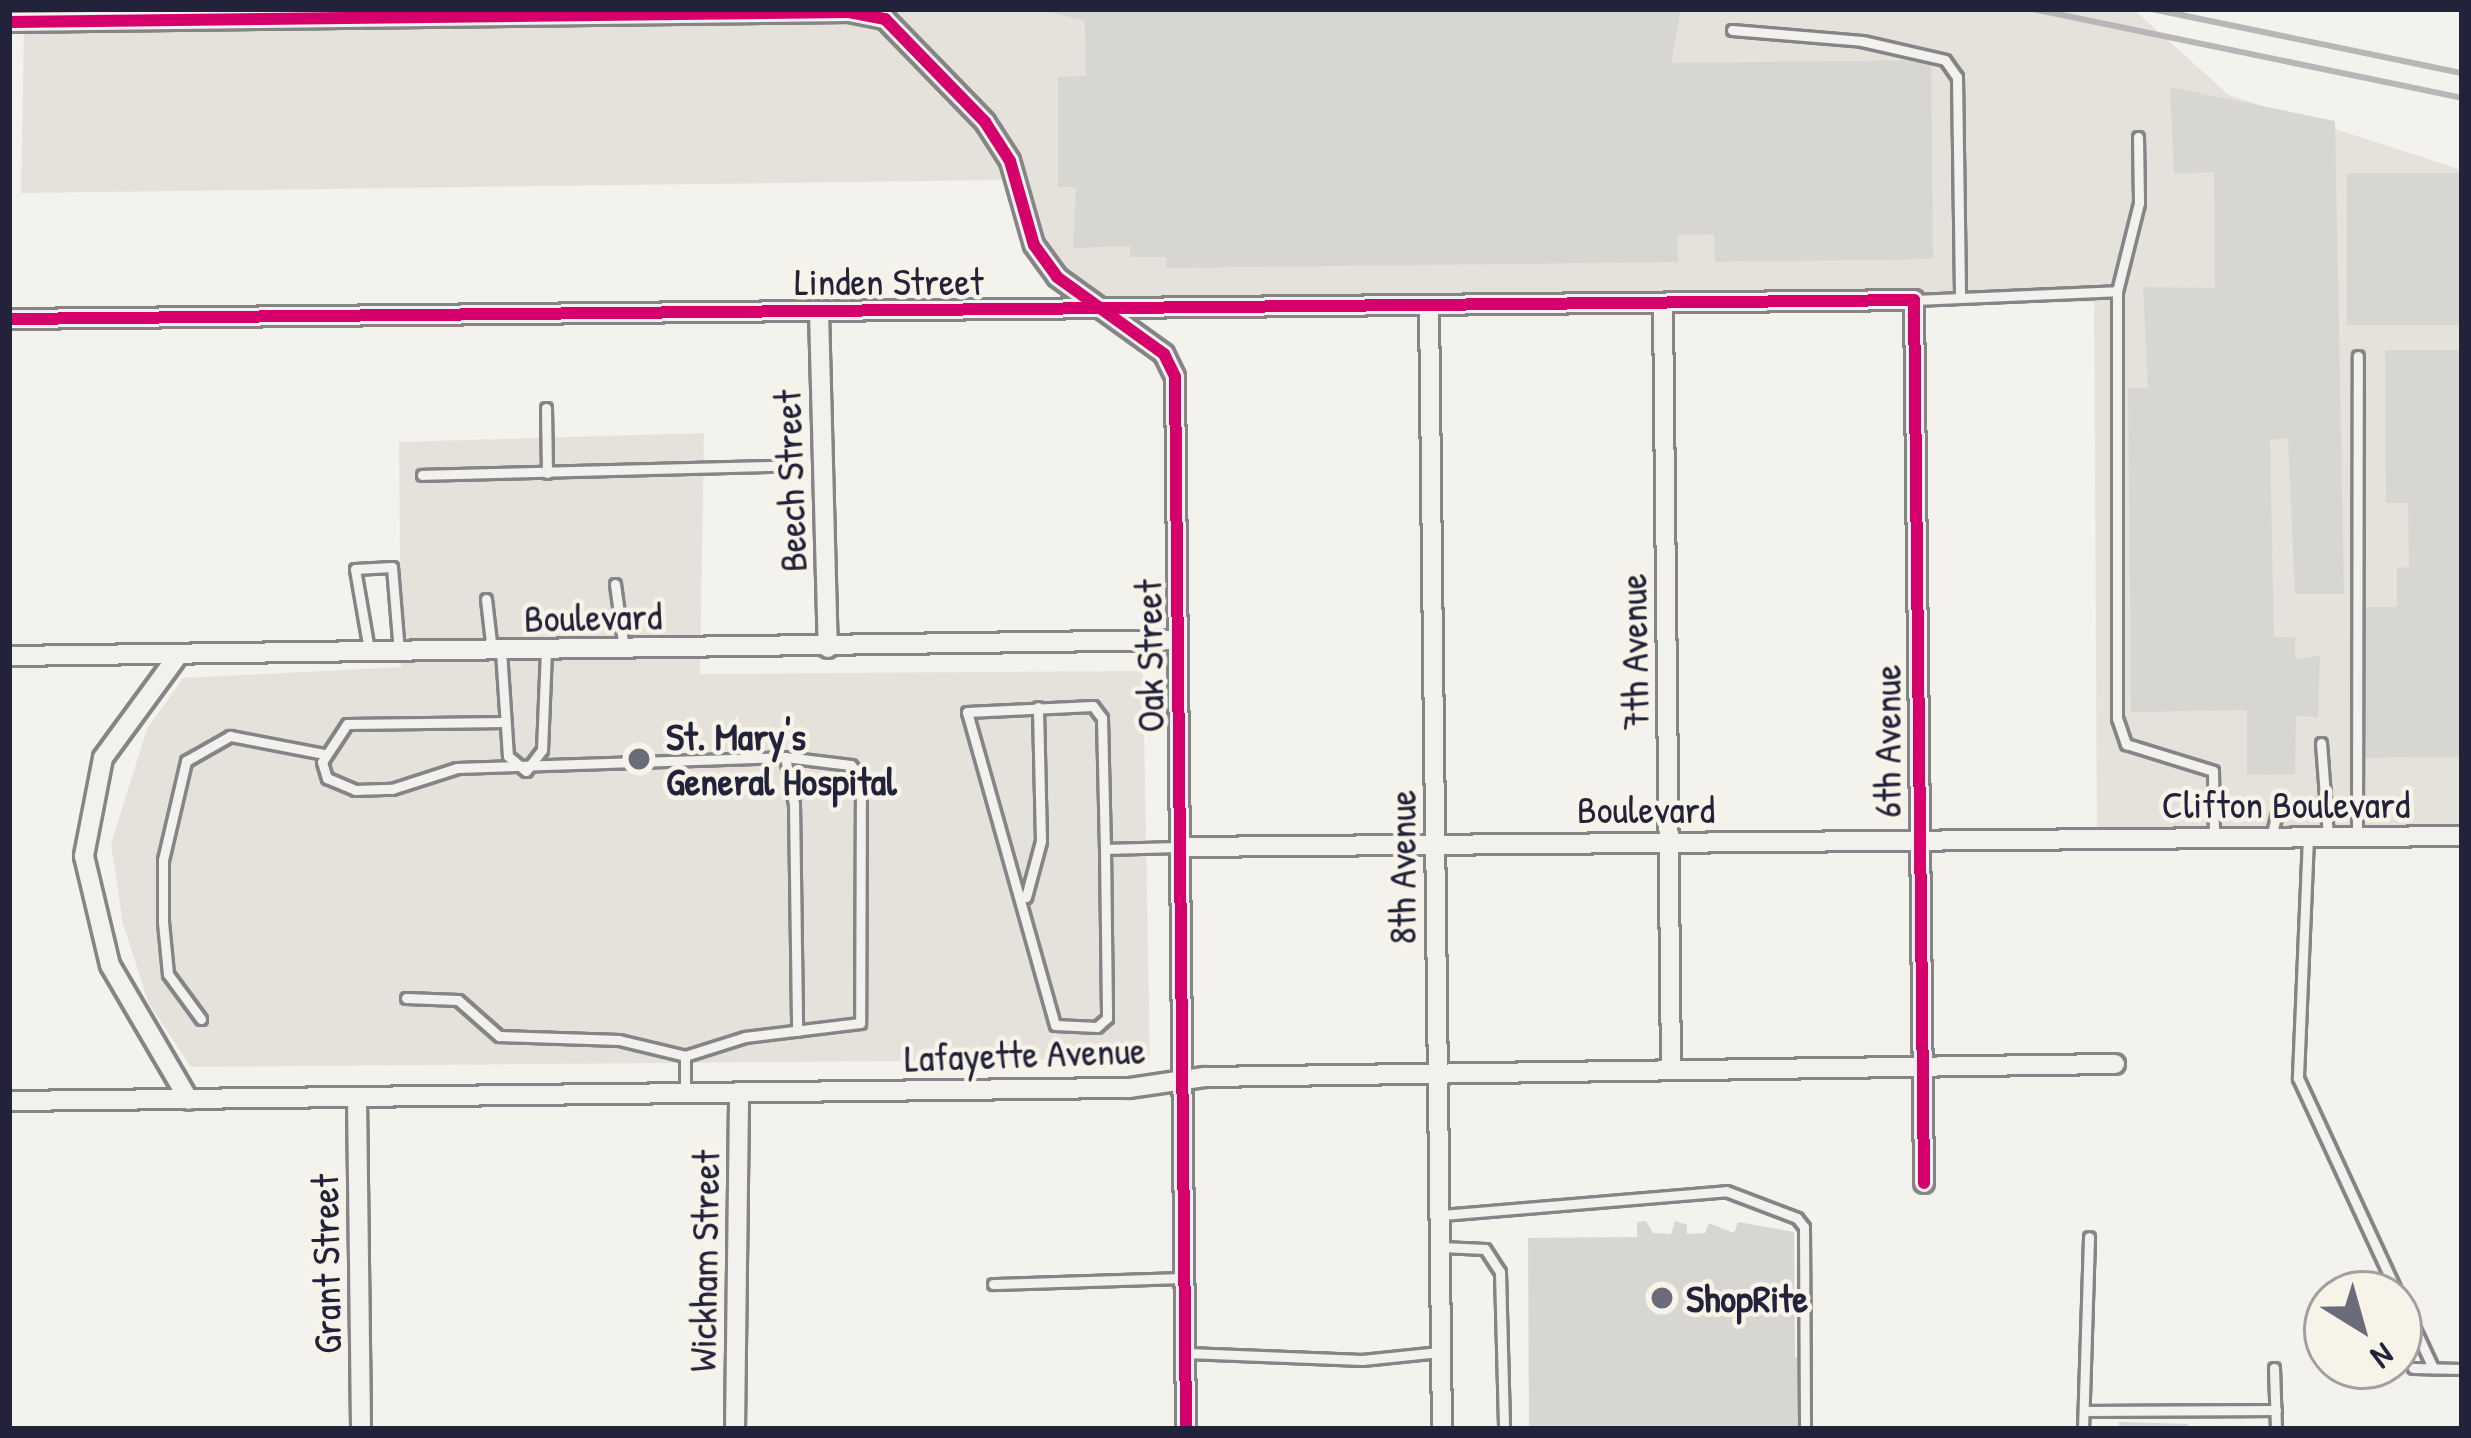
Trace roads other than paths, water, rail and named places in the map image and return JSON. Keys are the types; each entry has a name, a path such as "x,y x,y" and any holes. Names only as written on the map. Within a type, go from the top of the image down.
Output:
{"street":[{"path":"9,22 122,15 866,12"},
{"name":"Oak Street","path":"866,12 905,37 985,122 1010,160 1034,245 1057,277 1164,354 1174,377 1186,1429"},
{"name":"Linden Street","path":"9,320 1914,300"},
{"name":"6th Avenue","path":"1914,300 1924,1183"},
{"name":"8th Avenue","path":"1429,305 1442,1429"},
{"name":"7th Avenue","path":"1663,305 1671,1070"},
{"name":"Beech Street","path":"819,312 828,648"},
{"name":"Boulevard","path":"9,656 1178,640"},
{"path":"179,654 103,758 84,856 110,965 189,1100"},
{"name":"Clifton Boulevard","path":"2110,837 2462,836"},
{"name":"Boulevard","path":"1182,848 2110,837"},
{"name":"Lafayette Avenue","path":"9,1101 685,1095 1436,1072 2115,1064"},
{"name":"Wickham Street","path":"736,1429 739,1094"},
{"name":"Grant Street","path":"357,1098 361,1429"}],"lane":[{"path":"1732,30 1862,41 1945,60 1957,77 1960,296"},
{"path":"2138,137 2139,202 2116,291 2116,718 2126,744 2213,771 2214,837"},
{"path":"1914,300 2116,291"},
{"path":"2357,836 2358,356"},
{"path":"546,408 547,473"},
{"path":"422,475 793,465"},
{"path":"369,652 355,569 392,567 398,652"},
{"path":"616,584 624,650"},
{"path":"486,598 508,756 526,771"},
{"path":"526,771 542,750 546,650"},
{"path":"1025,898 1041,841 1038,706"},
{"path":"1038,706 1093,706 1102,718 1102,1025 1070,1028 1051,1021 1051,991 1025,898 964,723 977,708 1038,706"},
{"path":"406,998 458,1000 500,1036 619,1040 685,1056 797,1030 860,1023 864,798 851,765 785,757 526,771 457,768 392,789 355,790 327,778 324,754 347,724 505,722"},
{"path":"201,1018 168,974 164,939 163,860 186,761 230,736 324,754"},
{"path":"2321,743 2325,803 2318,837 2298,1078 2387,1270"},
{"path":"785,757 794,804 797,1030"},
{"path":"2271,836 2278,809 2325,803"},
{"path":"1105,849 1182,848"},
{"path":"685,1056 685,1095"},
{"path":"1440,1215 1726,1191 1797,1218 1804,1227 1805,1429"},
{"path":"2084,1429 2089,1237"},
{"path":"1440,1246 1484,1249 1500,1272 1504,1429"},
{"path":"993,1284 1185,1278"},
{"path":"2423,1347 2433,1368"},
{"path":"1185,1353 1362,1360 1439,1352"},
{"path":"2274,1368 2276,1429"},
{"path":"2423,1368 2462,1369"},
{"path":"2085,1411 2276,1410"}],"railway":[{"path":"2033,9 2462,98"},
{"path":"2152,9 2462,73"}],"place":[{"name":"St. Mary's General Hospital","path":"639,759"},
{"name":"ShopRite","path":"1662,1298"}]}
